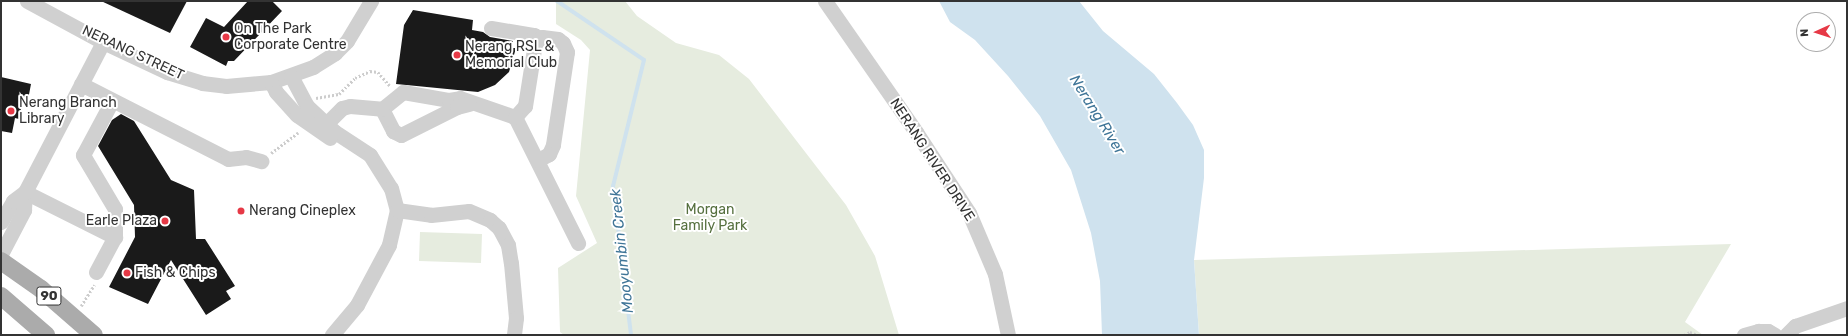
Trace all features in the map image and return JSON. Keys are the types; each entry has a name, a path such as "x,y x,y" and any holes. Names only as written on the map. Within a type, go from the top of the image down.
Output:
{"main road":[{"name":"90","path":"1,260 41,289 94,335"},
{"name":"90","path":"1,296 46,335"}],"street":[{"name":"NERANG STREET","path":"27,1 103,42 167,72 202,83 226,86 271,82 313,67 335,53 357,26 372,1"},
{"name":"NERANG RIVER DRIVE","path":"825,1 916,132 969,213 995,274 1008,335"},
{"path":"491,28 534,35 538,38 558,39 563,43 567,52 552,150 538,160"},
{"path":"515,117 525,106 534,48 538,38"},
{"path":"1,254 24,210 25,192 103,42"},
{"path":"291,76 307,106 322,127"},
{"path":"271,82 276,92 298,115 370,155 393,193 398,210 389,245 357,305 332,335"},
{"path":"81,84 228,159 246,157 261,162"},
{"path":"322,127 342,108 350,106 382,109 403,92 449,100 460,98 515,117 538,160 578,243"},
{"path":"434,97 438,117"},
{"path":"96,272 115,237 115,209 83,155 112,101"},
{"path":"382,109 397,136 457,107 474,103"},
{"path":"1,222 13,201 25,192"},
{"path":"25,192 115,237"},
{"path":"398,210 431,215 469,211 490,220 499,228 508,245 511,263 516,318 514,335"},
{"path":"1786,335 1795,326 1847,308"},
{"path":"1744,335 1758,331 1768,331 1775,335"}],"path":[{"path":"311,102 321,96 339,94 355,78 370,71 378,72 387,80 396,97"},
{"path":"261,162 277,147 293,138 302,128"},
{"path":"73,317 93,289 96,272"},
{"path":"1684,335 1690,332 1697,335"}],"green space":[{"name":"Morgan Family Park","path":"556,1 625,1 637,16 676,43 719,55 749,79 846,205 875,256 899,335 564,335 560,332 558,268 597,243 576,196 590,50 581,40 556,24"},
{"path":"420,232 482,234 481,263 419,261"},
{"path":"1731,244 1685,322 1703,335 1199,335 1194,260"}],"water":[{"name":"Nerang River","path":"939,1 1079,1 1103,31 1154,74 1177,103 1193,125 1204,150 1204,178 1194,260 1199,335 1102,335 1100,281 1091,233 1071,170 1040,116 1008,76 975,40 950,22"}],"building":[{"path":"101,1 187,1 170,33"},
{"name":"On The Park Corporate Centre","path":"248,1 272,1 282,11 234,61 228,61 226,66 190,47 206,18 224,27"},
{"name":"Nerang RSL & Memorial Club","path":"413,10 473,20 472,30 483,32 490,37 513,41 512,48 516,48 509,72 495,85 478,92 396,84 404,25"},
{"name":"Nerang Branch Library","path":"1,77 31,84 27,105 22,103 19,119 15,118 12,133 1,131"},
{"name":"Earle Plaza","path":"121,114 134,121 171,180 194,190 196,239 205,239 235,286 226,291 231,299 206,315 171,260 148,304 109,287 135,237 134,205 98,146 112,120"}],"waterway":[{"name":"Mooyumbin Creek","path":"557,1 644,60 613,186 631,335"}],"place":[{"name":"On The Park Corporate Centre","path":"226,37"},
{"name":"Nerang RSL & Memorial Club","path":"457,55"},
{"name":"Nerang Branch Library","path":"11,111"},
{"name":"Nerang Cineplex","path":"241,211"},
{"name":"Earle Plaza","path":"165,221"},
{"name":"Fish & Chips","path":"127,273"}]}
